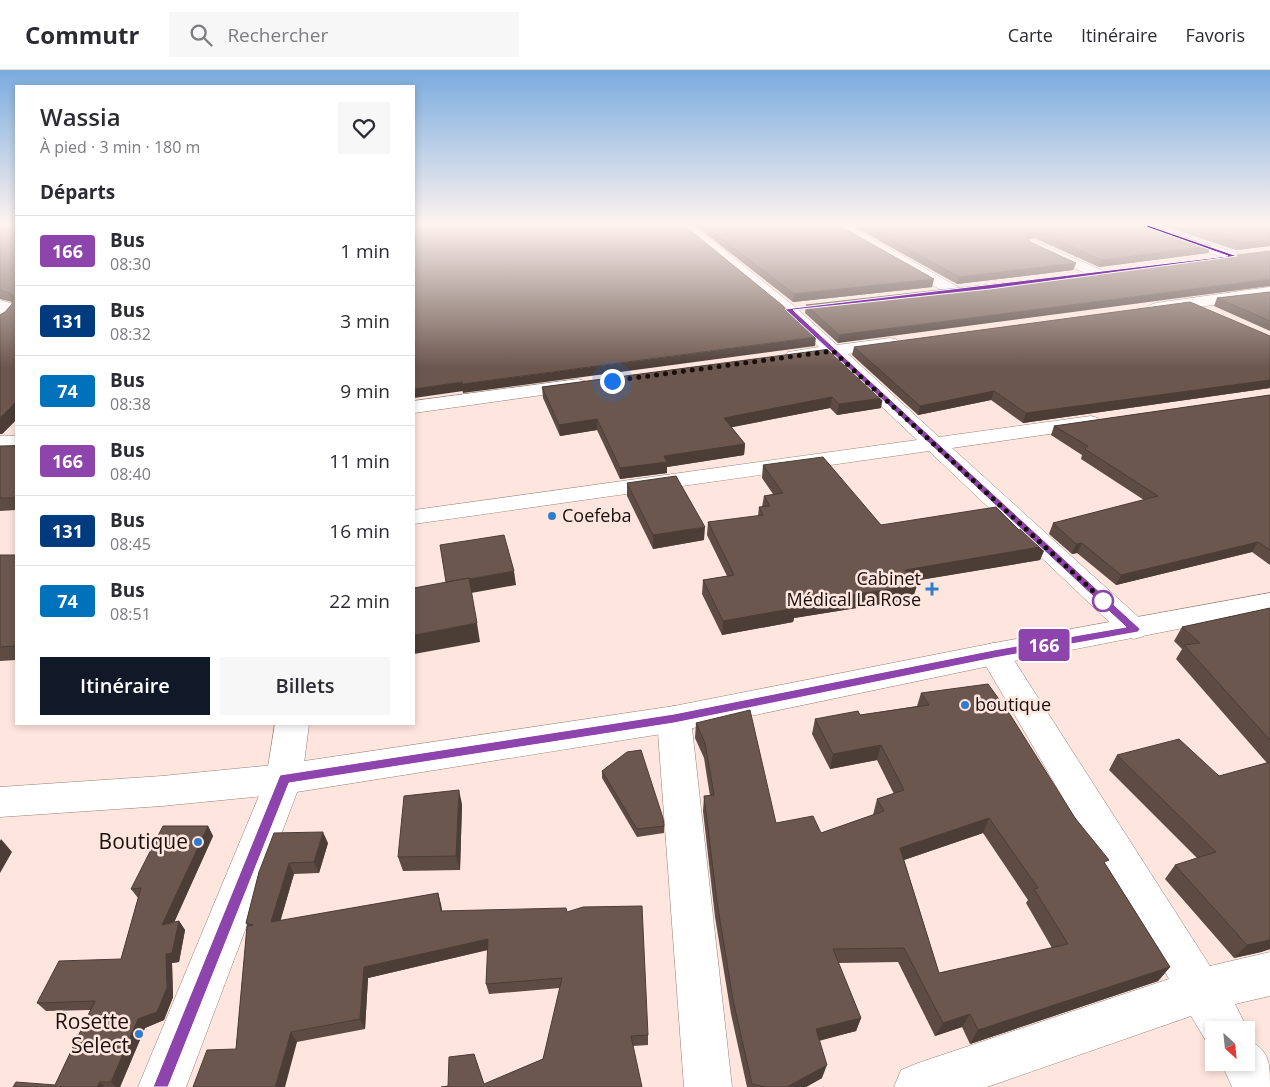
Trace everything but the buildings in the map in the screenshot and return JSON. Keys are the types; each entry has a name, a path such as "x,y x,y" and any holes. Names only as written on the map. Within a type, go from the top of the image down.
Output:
{"street":[{"path":"751,273 798,308 833,351 1134,629"},
{"path":"924,273 954,291"},
{"path":"1070,278 1104,273"},
{"path":"925,295 973,289"},
{"path":"1143,310 1270,292"},
{"path":"0,304 8,307 9,311 0,320"},
{"path":"1191,304 1218,315"},
{"path":"780,358 909,340"},
{"path":"415,407 592,384"},
{"path":"415,517 1110,419"},
{"path":"0,444 15,443"},
{"path":"0,802 162,791 284,779 674,719 994,654 1270,602"},
{"path":"994,654 1220,1021"},
{"path":"674,719 708,1087"},
{"path":"162,1087 284,779 292,725"},
{"path":"918,1087 1202,990 1270,974"},
{"path":"1249,1071 1258,1087"}],"bus line":[{"name":"166","path":"162,1087 284,779 674,719 994,654 1134,629 788,309 1103,273"}],"place":[{"name":"Coefeba","path":"552,516"},
{"name":"Cabinet Médical La Rose","path":"932,589"},
{"name":"boutique","path":"965,705"},
{"name":"Boutique","path":"198,842"},
{"name":"Rosette Select","path":"139,1034"}],"route":[{"path":"612,381 833,351 1106,603 1103,601"}]}
